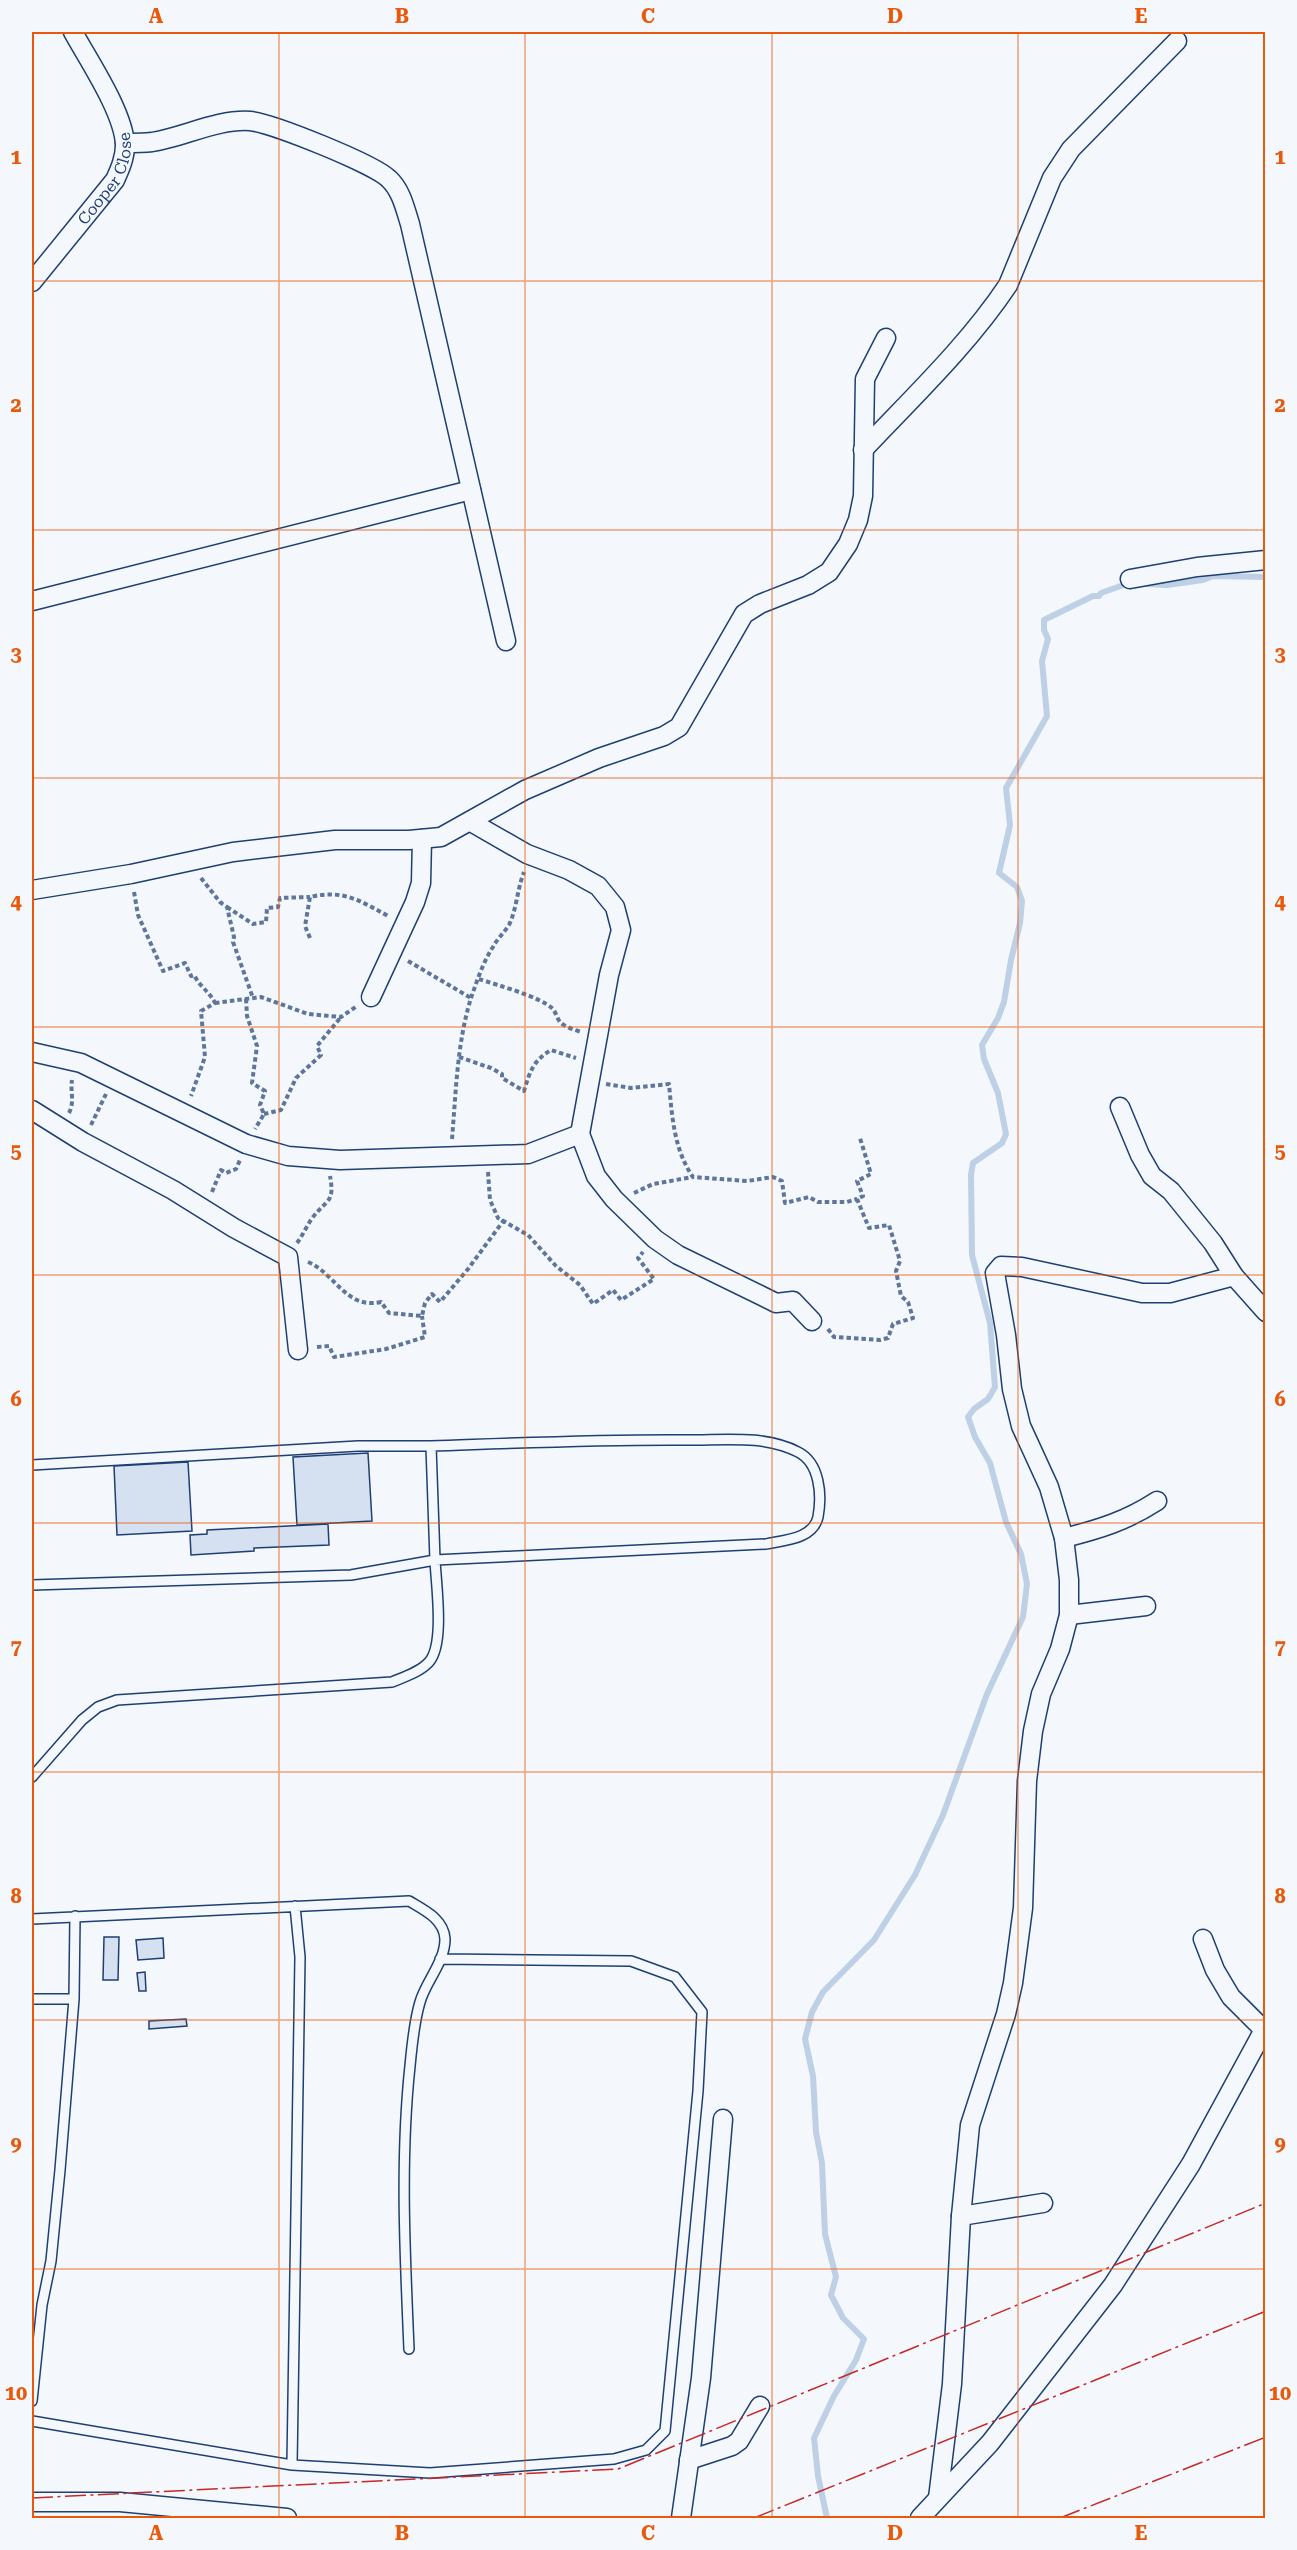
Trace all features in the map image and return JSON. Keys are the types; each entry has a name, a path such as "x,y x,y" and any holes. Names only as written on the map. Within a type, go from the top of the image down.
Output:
{"street":[{"name":"Cooper Close","path":"32,282 115,180 124,160 125,143 119,118 74,32"},
{"path":"863,450 959,347 998,300 1008,285 1052,178 1071,149 1178,42"},
{"path":"125,143 152,142 229,123 250,121 271,126 369,165 390,179 404,202 410,224 506,641"},
{"path":"32,890 233,852 335,840 441,837 525,790 599,758 664,736 679,727 744,614 785,593 808,585 829,572 848,543 858,520 862,495 865,379 885,338"},
{"path":"32,601 471,490"},
{"path":"1130,579 1197,567 1266,560"},
{"path":"471,822 527,854 569,870 598,886 615,908 621,930 609,975 600,1035 580,1134 596,1176 614,1198 655,1239 678,1255 776,1303 793,1301 812,1321"},
{"path":"371,997 416,902 421,883 422,839"},
{"path":"32,1052 81,1063 246,1144 288,1156 340,1160 528,1154 580,1134"},
{"path":"1120,1107 1140,1155 1152,1176 1170,1191 1213,1243 1234,1276 1266,1312"},
{"path":"32,1110 83,1142 173,1190 288,1257 298,1350"},
{"path":"938,2498 952,2384 961,2216 970,2125 1006,2013 1013,1983 1023,1908 1027,1781 1033,1731 1041,1694 1060,1649 1069,1615 1069,1580 1064,1538 1049,1487 1021,1426 1012,1389 1006,1335 995,1273 998,1268 1004,1266 1022,1267 1143,1293 1170,1293 1234,1276"},
{"path":"1064,1538 1110,1526 1131,1517 1157,1501"},
{"path":"1069,1615 1146,1606"},
{"path":"920,2518 990,2443 1113,2285 1191,2164 1264,2027 1231,1997 1215,1970 1203,1939"},
{"path":"681,2518 700,2378 723,2119"},
{"path":"961,2216 1043,2203"},
{"path":"689,2460 723,2450 739,2441 760,2406"},
{"path":"32,2502 120,2502 287,2518"}],"lane":[{"path":"32,1465 358,1446 649,1439 756,1440 799,1452 810,1461 818,1478 819,1507 816,1525 803,1536 766,1544 435,1560 351,1575 32,1585"},
{"path":"32,1777 82,1720 98,1707 117,1700 392,1682 418,1671 430,1661 438,1640 431,1446"},
{"path":"32,1919 409,1901 442,1926 445,1940 440,1959 420,2002 410,2066 403,2187 409,2349"},
{"path":"292,2465 300,1957 295,1906"},
{"path":"32,2401 42,2305 51,2261 74,1999 75,1916"},
{"path":"32,2421 292,2465 430,2473 614,2459 646,2450 665,2431 698,2091 702,2012 675,1977 632,1961 440,1959"},
{"path":"32,1999 74,1999"}],"path":[{"path":"450,1158 459,1057 471,998 492,948 508,926 518,901 519,885 526,867 527,854"},
{"path":"196,860 202,881 227,907 253,924 266,922 267,908 278,907 280,898 310,897 329,893 345,896 404,924"},
{"path":"131,873 138,915 163,971 185,963 199,986 209,991 215,1003"},
{"path":"310,897 305,926 310,938"},
{"path":"227,907 234,937 233,942 253,998"},
{"path":"392,952 471,998"},
{"path":"479,979 511,991 520,991 554,1010 559,1022 566,1026 580,1032 600,1035"},
{"path":"184,1113 205,1057 201,1011 215,1003 261,997 308,1014 341,1017"},
{"path":"204,1209 221,1170 226,1173 236,1169 246,1144 264,1114 281,1110 296,1078 321,1055 316,1046 341,1017 371,997"},
{"path":"246,999 247,1016 257,1046 252,1083 265,1091 260,1105 264,1114"},
{"path":"459,1057 502,1074 502,1078 525,1091 532,1064 551,1050 593,1071 613,1086 631,1088 669,1084 678,1146 683,1164 693,1177"},
{"path":"61,1127 73,1105 70,1091 72,1080 81,1063"},
{"path":"83,1142 114,1079"},
{"path":"614,1198 630,1195 653,1184 693,1177 747,1181 773,1177 782,1181 785,1203 809,1197 818,1202 847,1202 863,1196 856,1181 872,1174 860,1138"},
{"path":"489,1156 490,1200 498,1218 528,1234 556,1266 580,1285 593,1304 613,1290 621,1300 654,1279 639,1258 655,1239"},
{"path":"340,1160 330,1175 333,1194 327,1205 313,1216 288,1257 318,1268 344,1293 369,1305 381,1302 389,1313 422,1316"},
{"path":"812,1321 822,1322 834,1337 880,1340 888,1338 894,1324 913,1318 908,1302 901,1296 896,1271 900,1261 890,1225 869,1228 857,1199"},
{"path":"298,1350 329,1346 334,1357 386,1349 425,1337 422,1316 425,1303 432,1294 440,1302 504,1220"}],"building":[{"path":"368,1453 372,1521 297,1525 293,1457"},
{"path":"188,1462 192,1531 117,1535 114,1466"},
{"path":"328,1524 329,1545 254,1548 254,1551 191,1555 190,1535 207,1534 207,1530"},
{"path":"104,1937 119,1937 118,1980 103,1980"},
{"path":"163,1938 164,1958 138,1960 136,1940"},
{"path":"145,1972 146,1991 139,1991 137,1973"},
{"path":"186,2019 187,2026 149,2029 149,2021"}],"waterway":[{"path":"1145,584 1167,585 1203,580 1213,576 1266,577"},
{"path":"827,2518 818,2476 814,2438 834,2396 856,2360 864,2339 843,2318 831,2295 836,2277 825,2234 822,2163 816,2132 813,2076 805,2039 812,2012 823,1992 874,1940 915,1875 943,1815 987,1694 1023,1617 1027,1584 1021,1554 1006,1522 990,1463 975,1437 968,1417 974,1409 988,1399 995,1387 990,1323 972,1255 971,1175 973,1163 1002,1143 1006,1134 998,1093 984,1059 982,1045 998,1018 1004,1002 1020,923 1022,901 1017,887 999,873 1010,825 1006,788 1047,716 1042,661 1048,639 1044,630 1044,620 1093,596 1099,596 1101,593 1129,583"}],"power":[{"path":"32,2498 618,2469 1266,2203"},
{"path":"754,2518 1266,2311"},
{"path":"1060,2518 1266,2437"}]}
